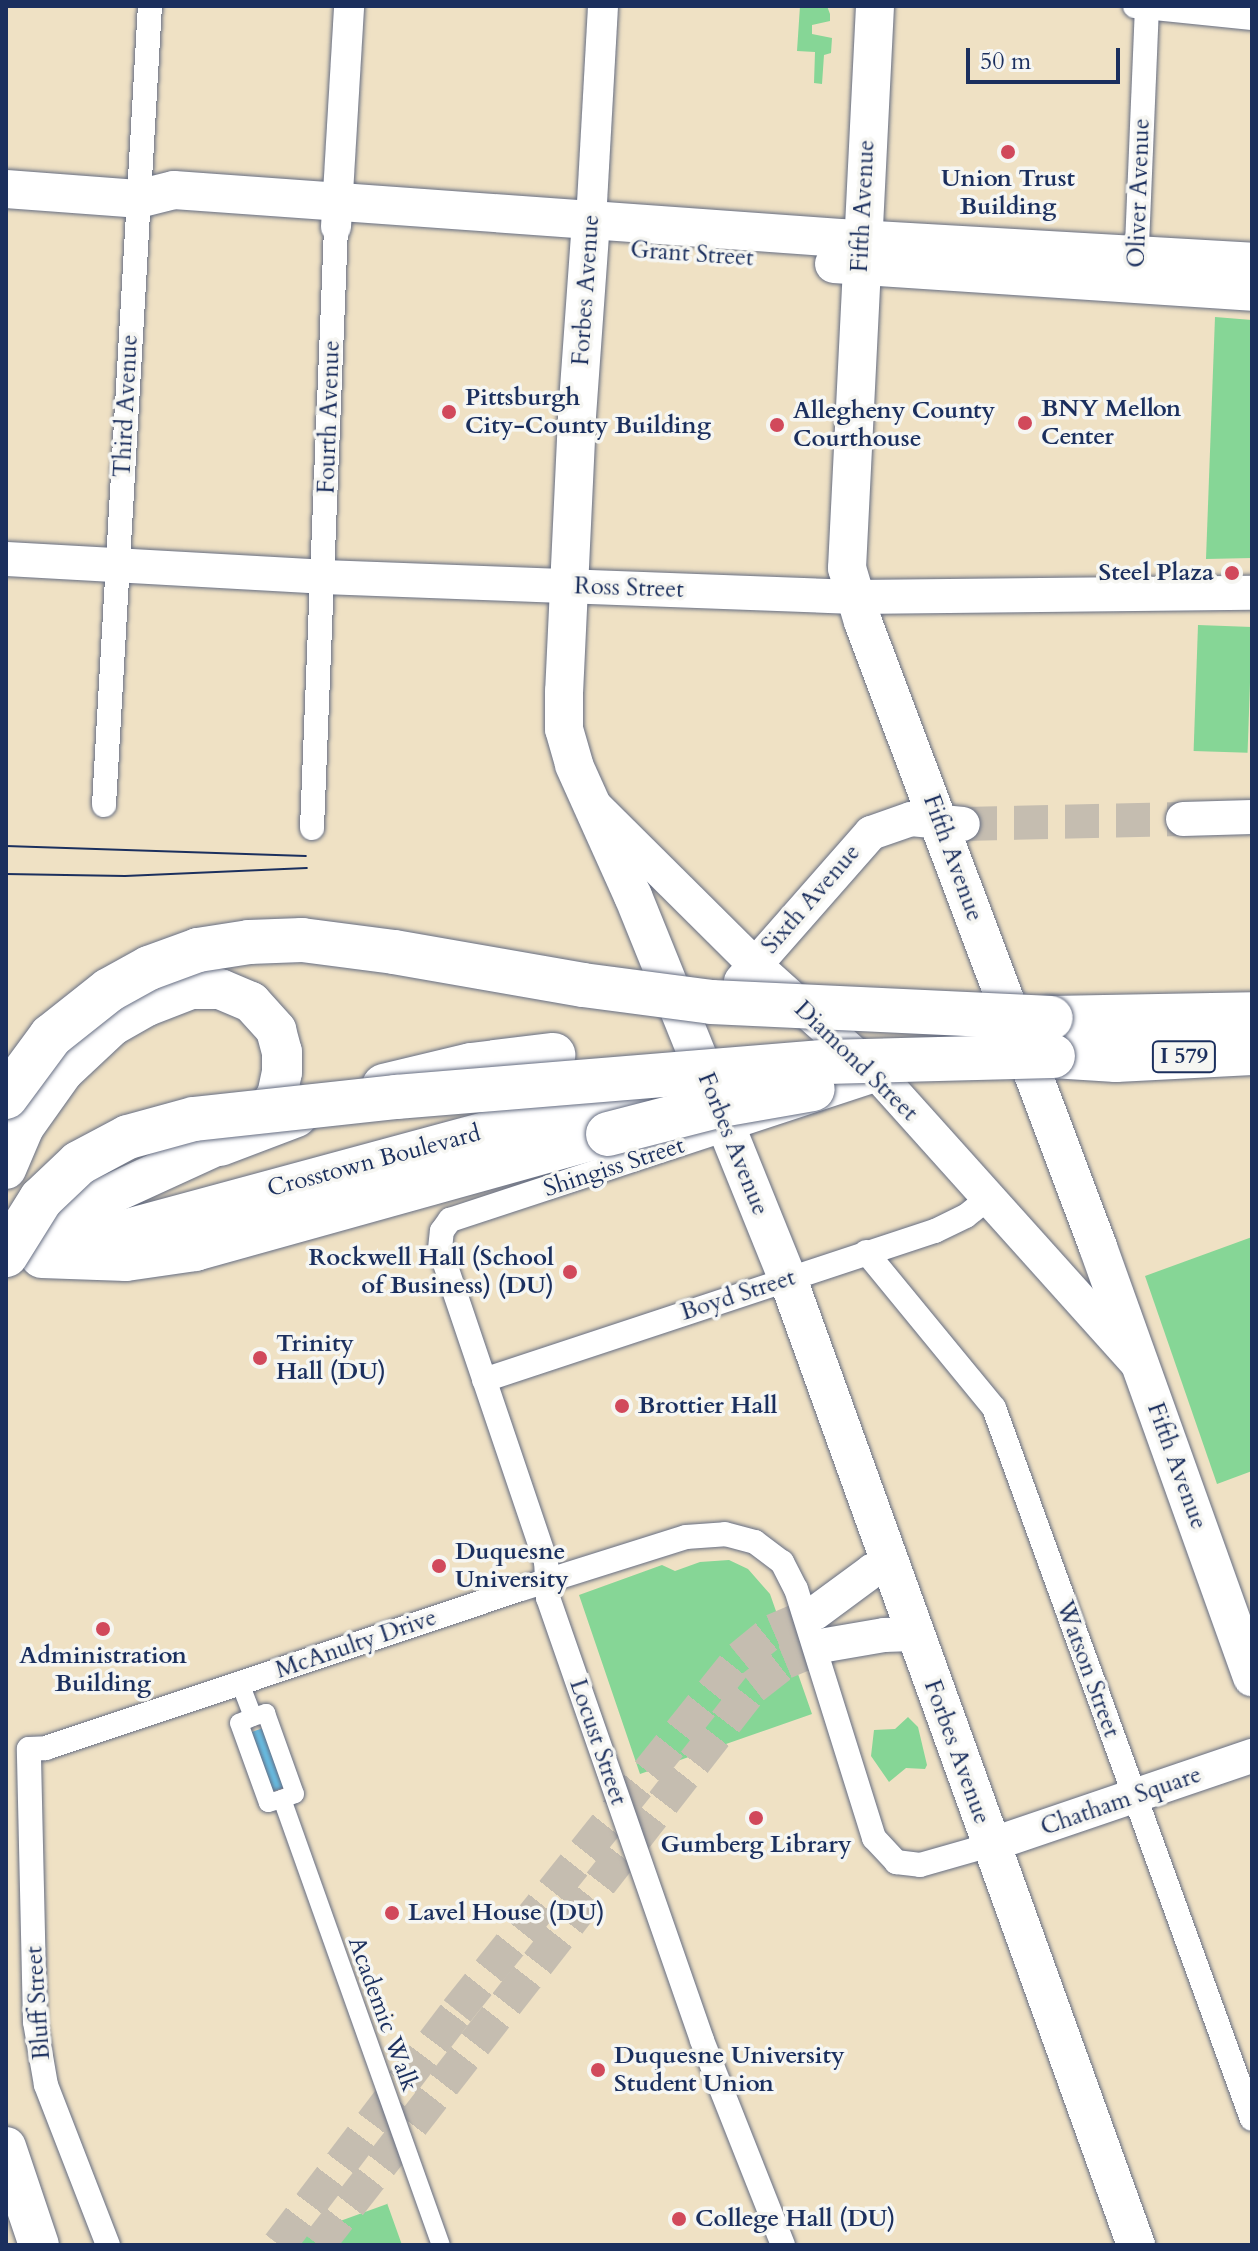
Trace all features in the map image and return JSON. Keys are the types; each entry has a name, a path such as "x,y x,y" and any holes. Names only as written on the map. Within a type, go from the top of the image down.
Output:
{"highway":[{"path":"6,1097 51,1036 109,990 149,968 198,950 249,942 302,940 394,952 583,985 712,1002 1060,1037"},
{"path":"6,1169 37,1106 87,1047 128,1016 167,996 191,989 212,987 235,993 260,1009 276,1030 282,1052 277,1116"},
{"name":"I 579","path":"1060,1037 1252,1011"},
{"name":"I 579","path":"1060,1037 1116,1060 1252,1053"},
{"path":"15,1253 87,1205 277,1116 411,1077 512,1060 827,1041 1060,1037"},
{"path":"15,1253 112,1260 195,1249 721,1105 1060,1037"},
{"path":"15,1253 35,1206 79,1163 128,1137 194,1119 366,1100 811,1063 1060,1037"},
{"path":"1116,1060 1252,1077"},
{"path":"6,2147 39,2245"},
{"path":"6,2226 13,2245"}],"main road":[{"name":"Fifth Avenue","path":"875,6 846,552 855,597 951,823 1252,1677"},
{"name":"Grant Street","path":"6,189 138,199 162,215 337,214 861,253 1136,268 1252,262"},
{"name":"Forbes Avenue","path":"590,233 569,586 564,729 574,765 691,1039 788,1279 1136,2245"},
{"name":"Grant Street","path":"1136,268 1252,292"},
{"name":"Ross Street","path":"6,559 323,577 855,597 1252,593"},
{"name":"Diamond Street","path":"590,801 754,964 881,1078 1142,1369"},
{"path":"1183,819 1252,817"},
{"name":"Sixth Avenue","path":"691,1039 871,833 898,821 951,823"},
{"name":"Crosstown Boulevard","path":"15,1253 79,1241 624,1093 654,1077 691,1039"},
{"path":"815,1613 872,1571 890,1565"},
{"path":"826,1645 884,1635 914,1634"},
{"name":"Chatham Square","path":"990,1845 1252,1756"}],"street":[{"name":"Third Avenue","path":"104,805 150,6"},
{"name":"Fourth Avenue","path":"312,828 337,214 349,6"},
{"name":"Forbes Avenue","path":"590,233 603,6"},
{"path":"1143,6 1252,18"},
{"name":"Oliver Avenue","path":"1136,268 1143,6"},
{"name":"Shingiss Street","path":"442,1231 450,1220 881,1078"},
{"name":"Boyd Street","path":"484,1380 935,1231 966,1216 987,1199"},
{"name":"Locust Street","path":"442,1231 440,1249 546,1562 548,1598 702,2040 783,2245"},
{"name":"Watson Street","path":"866,1252 994,1408 1252,2119"},
{"name":"McAnulty Drive","path":"29,1749 46,1748 686,1537 725,1534 755,1542 782,1562 796,1589 874,1838 896,1862 920,1865 990,1845"},
{"name":"Academic Walk","path":"240,1683 253,1717"},
{"name":"Academic Walk","path":"266,1713 295,1794 282,1799 268,1803 239,1723 266,1713"},
{"name":"Bluff Street","path":"29,1749 35,2022 46,2085 108,2245"},
{"name":"Academic Walk","path":"282,1799 441,2245"}],"green space":[{"path":"800,6 827,6 830,14 830,21 812,25 812,34 832,38 831,53 824,55 822,84 814,83 815,52 797,51"},
{"path":"1215,317 1252,320 1252,558 1206,559"},
{"path":"1198,625 1252,627 1248,753 1194,751"},
{"path":"1252,1237 1252,1471 1217,1484 1145,1276"},
{"path":"729,1560 748,1569 770,1594 812,1714 640,1774 579,1595 662,1565 675,1571 700,1562"},
{"path":"908,1717 918,1727 927,1765 925,1769 906,1768 889,1782 871,1756 874,1730 895,1729"},
{"path":"387,2204 402,2245 274,2245"}],"water":[{"path":"263,1728 285,1787 271,1792 250,1733"}],"tunnel":[{"path":"963,824 1183,819"},
{"path":"279,2245 457,2011 740,1658 773,1631 815,1613"},
{"path":"318,2245 753,1687 785,1662 826,1645"}],"tram line":[{"path":"6,846 306,856"},
{"path":"6,874 125,876 307,868"}],"place":[{"name":"Union Trust Building","path":"1008,152"},
{"name":"Pittsburgh City-County Building","path":"449,412"},
{"name":"BNY Mellon Center","path":"1025,423"},
{"name":"Allegheny County Courthouse","path":"777,425"},
{"name":"Steel Plaza","path":"1232,573"},
{"name":"Rockwell Hall (School of Business) (DU)","path":"570,1272"},
{"name":"Trinity Hall (DU)","path":"260,1358"},
{"name":"Brottier Hall","path":"622,1406"},
{"name":"Duquesne University","path":"439,1566"},
{"name":"Administration Building","path":"103,1629"},
{"name":"Gumberg Library","path":"756,1818"},
{"name":"Lavel House (DU)","path":"392,1913"},
{"name":"Duquesne University Student Union","path":"598,2070"},
{"name":"College Hall (DU)","path":"679,2219"}]}
